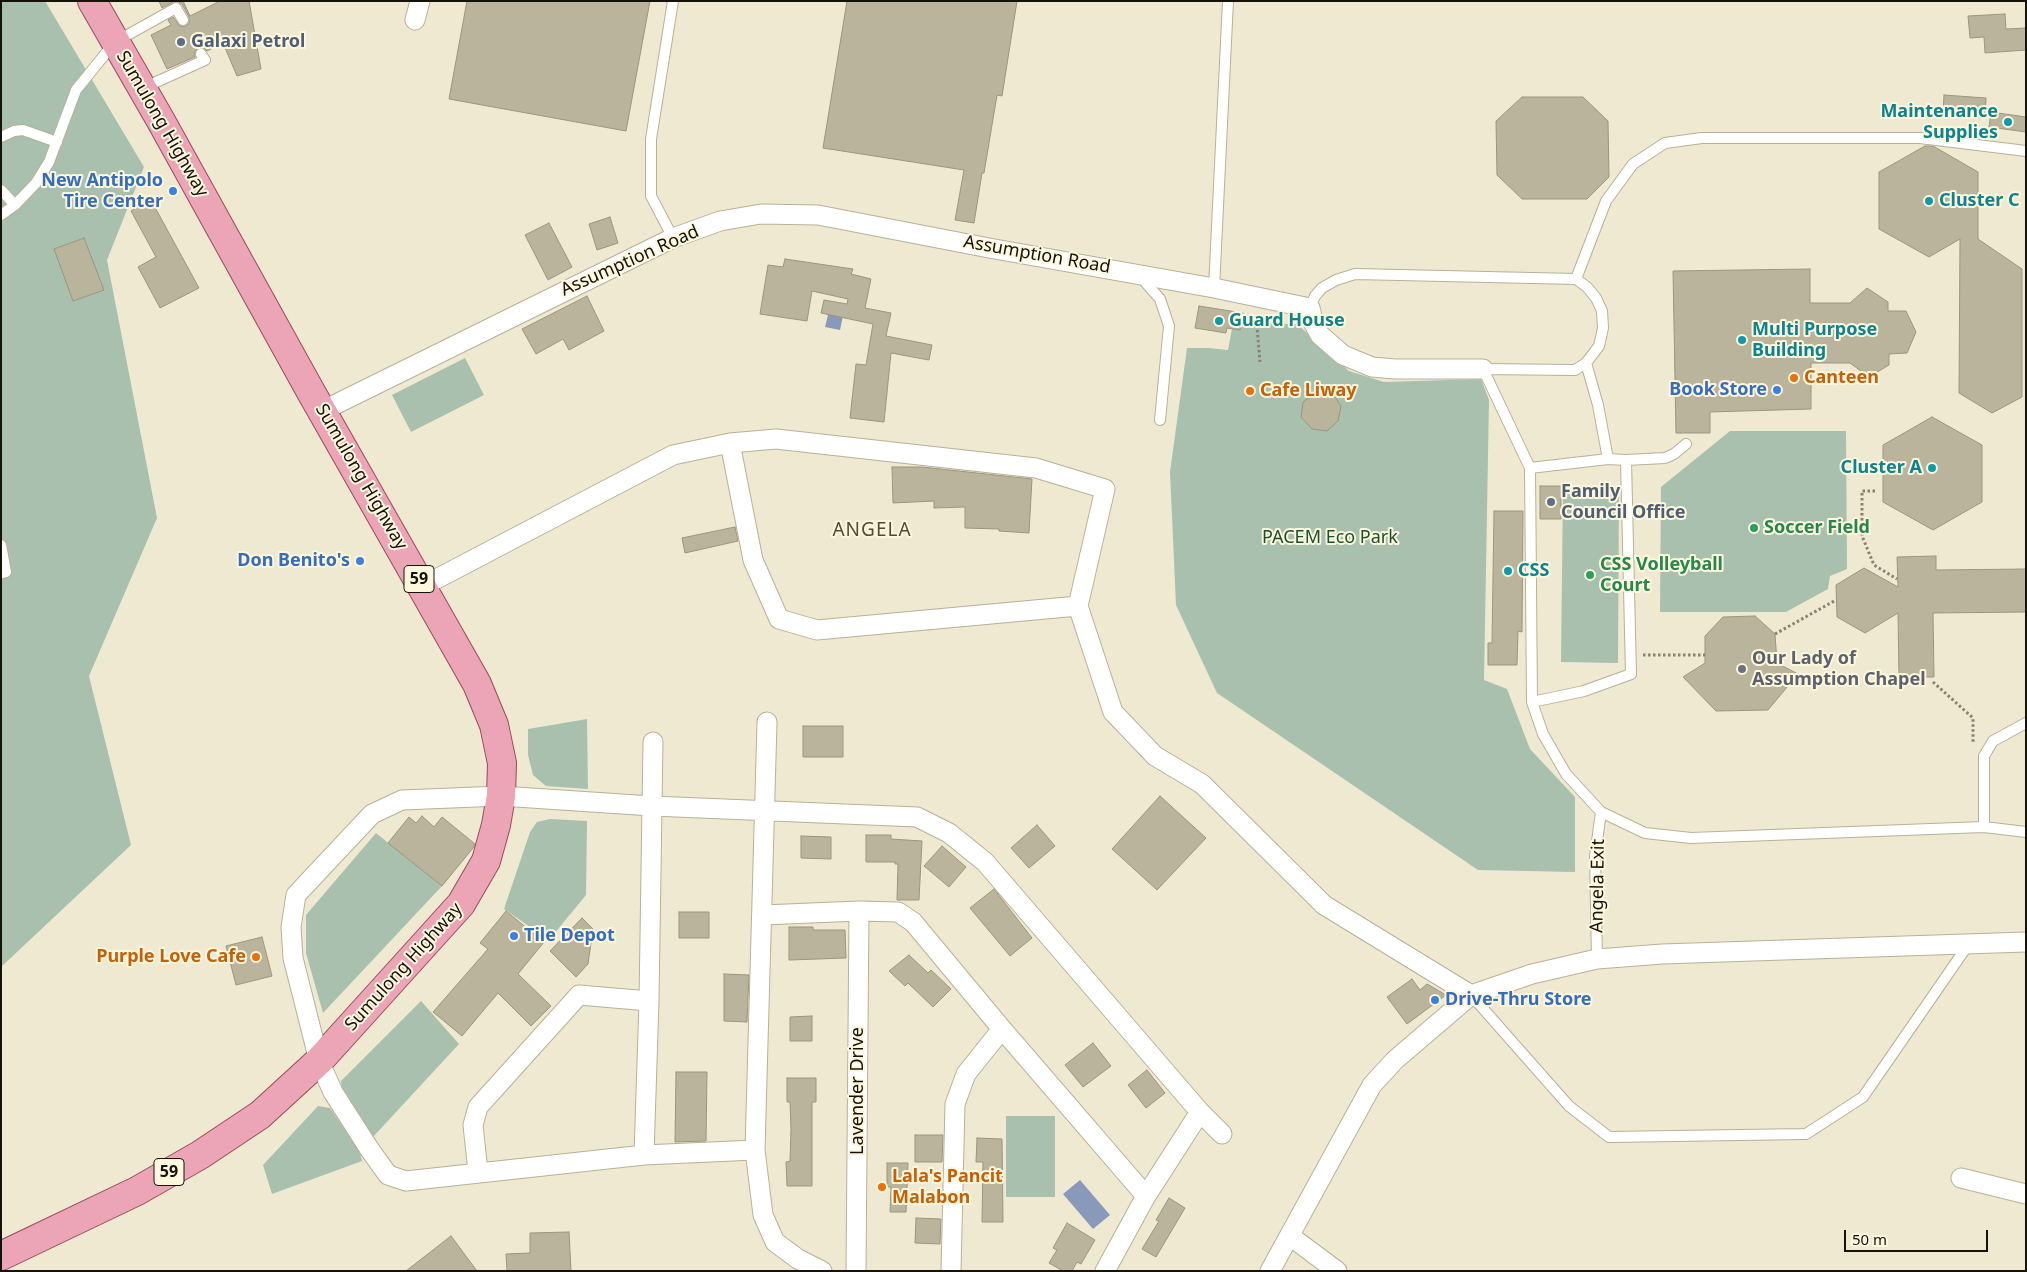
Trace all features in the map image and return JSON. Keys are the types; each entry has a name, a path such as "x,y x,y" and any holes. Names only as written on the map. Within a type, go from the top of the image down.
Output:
{"main road":[{"name":"Sumulong Highway","path":"1,1256 137,1191 200,1155 260,1115 319,1061 461,904 486,861 496,825 501,796 502,763 494,725 477,684 92,1"}],"street":[{"path":"415,20 420,1"},
{"name":"Assumption Road","path":"322,411 673,238 720,221 761,214 818,215 989,248 1138,273 1310,308"},
{"path":"1310,308 1314,324 1320,335 1343,355 1372,367 1395,369 1483,369"},
{"path":"423,586 673,455 730,443 776,439 1036,468 1104,489 1078,606 1113,712 1155,756 1202,784 1324,905 1471,995"},
{"path":"730,443 753,560 779,619 817,630 1078,606"},
{"path":"767,722 755,1150 763,1215 775,1242 798,1259 822,1271"},
{"path":"644,1155 649,1001 652,742"},
{"path":"755,1150 644,1155 406,1180 388,1174 370,1150 333,1092 319,1061 293,958 291,927 296,895 372,814 402,800 501,796 652,806 917,817 949,833 985,862 1200,1112 1222,1134"},
{"path":"763,915 860,911 898,912 913,922 1002,1029 1146,1196"},
{"name":"Lavender Drive","path":"856,1271 860,911"},
{"path":"1270,1271 1372,1085 1395,1060 1471,995 1532,974 1597,960 1662,954 2026,942"},
{"path":"478,1172 473,1125 478,1107 580,995 649,1001"},
{"path":"951,1271 955,1104 966,1074 1002,1029"},
{"path":"1105,1271 1146,1196 1200,1112"},
{"path":"1962,1178 2026,1194"},
{"path":"1290,1236 1337,1271"}],"lane":[{"path":"672,1 651,140 651,196 673,238"},
{"path":"1214,288 1228,1"},
{"path":"1,214 16,205 36,183 49,162 76,90 115,42 176,8 183,20"},
{"path":"142,88 205,60 201,54"},
{"path":"1,137 14,130 23,130 57,142"},
{"path":"1576,279 1606,201 1633,164 1665,143 1702,138 1920,138 2026,150"},
{"path":"1,190 16,205"},
{"path":"1138,273 1160,299 1169,326 1160,420"},
{"path":"1310,308 1315,296 1322,288 1336,280 1355,274 1576,279 1587,287 1596,298 1602,311 1603,328 1599,346 1586,363 1575,370 1483,369 1530,468 1532,702 1543,734 1566,774 1601,812 1645,833 1691,838 1984,827 2026,832"},
{"path":"1586,363 1598,405 1608,459"},
{"path":"1530,468 1608,459 1665,458 1674,454 1686,444"},
{"path":"1532,702 1584,691 1631,674 1626,460"},
{"path":"1,545 6,572 1,573"},
{"path":"1984,827 1984,756 1993,741 2026,723"},
{"name":"Angela Exit","path":"1597,960 1596,856 1601,812"},
{"path":"1471,995 1569,1106 1609,1137 1806,1134 1863,1097 1968,945"}],"path":[{"path":"1254,297 1260,362"},
{"path":"1876,490 1862,491 1862,536 1874,565 1896,579"},
{"path":"1775,634 1836,600"},
{"path":"1630,655 1705,655"},
{"path":"1933,682 1973,718 1973,753"}],"green space":[{"path":"1,1 45,1 144,167 107,260 157,518 89,676 131,845 1,967"},
{"name":"PACEM Eco Park","path":"1233,323 1297,324 1349,371 1384,382 1481,379 1489,400 1484,680 1507,689 1530,749 1575,797 1575,872 1478,870 1217,693 1176,605 1170,472 1187,348 1228,350"},
{"path":"465,358 484,395 411,432 392,395"},
{"name":"Soccer Field","path":"1730,431 1846,431 1847,569 1830,576 1828,589 1786,612 1660,612 1661,487"},
{"name":"CSS Volleyball Court","path":"1563,486 1619,487 1618,663 1561,662"},
{"path":"587,719 588,789 546,786 533,775 528,755 528,729"},
{"path":"550,819 587,821 586,895 549,940 504,909 530,832 537,822"},
{"path":"376,833 442,886 323,1013 306,953 306,915"},
{"path":"421,1001 459,1044 373,1137 342,1094 341,1081"},
{"path":"318,1106 330,1108 360,1152 362,1161 272,1194 263,1165"},
{"path":"1006,1116 1055,1116 1055,1197 1006,1197"}],"water":[{"path":"831,303 845,306 840,330 825,327"},
{"path":"1080,1180 1110,1215 1093,1229 1063,1194"}],"building":[{"path":"159,1 175,1 162,8"},
{"path":"177,1 183,1 190,16 220,1 249,1 261,69 237,76 223,43 207,51 204,48 198,48 195,51 195,57 167,69 151,35 171,25 168,20 173,17 180,26 184,27 189,24 189,17 182,4"},
{"path":"467,1 650,1 626,131 449,99"},
{"path":"847,1 1017,1 1002,96 997,95 974,223 955,220 964,170 823,148"},
{"path":"2005,14 2006,29 2026,28 2026,50 1985,53 1984,37 1970,38 1968,16"},
{"path":"1944,95 1986,98 1985,118 1943,116"},
{"path":"1522,97 1583,97 1608,121 1609,177 1587,199 1522,199 1497,175 1496,121"},
{"name":"Maintenance Supplies","path":"1991,112 2026,117 2026,132 1989,127"},
{"path":"1925,146 1933,146 1978,172 1978,239 2022,269 2022,397 1992,413 1959,393 1960,239 1929,257 1879,229 1879,172"},
{"path":"151,200 199,288 160,308 138,267 156,257 131,211"},
{"path":"610,217 618,243 597,250 589,224"},
{"path":"549,223 572,267 548,280 525,235"},
{"path":"84,238 104,290 73,301 54,249"},
{"path":"785,259 853,269 851,274 871,279 865,308 891,313 886,336 932,345 929,360 891,353 884,422 850,418 856,364 866,365 873,324 821,313 824,300 847,304 848,299 812,291 807,321 760,314 768,265 783,267"},
{"name":"Multi Purpose Building","path":"1810,269 1810,303 1850,303 1867,288 1888,302 1888,311 1906,311 1916,332 1907,353 1889,354 1889,365 1869,377 1850,363 1811,363 1811,409 1710,412 1710,433 1676,433 1673,271"},
{"path":"587,296 604,331 569,350 563,339 536,354 522,329"},
{"name":"Guard House","path":"1199,306 1243,313 1240,330 1227,328 1226,333 1195,328"},
{"path":"1316,392 1332,393 1341,406 1338,421 1327,431 1312,429 1301,417 1303,402"},
{"name":"Cluster A","path":"1932,417 1982,445 1982,502 1933,530 1883,502 1883,445"},
{"path":"892,467 922,467 1032,479 1029,533 999,531 999,529 965,528 965,507 934,508 934,501 893,503"},
{"name":"Family Council Office","path":"1540,486 1561,486 1561,519 1540,519"},
{"name":"CSS","path":"1494,511 1523,511 1522,632 1518,631 1517,665 1488,665 1488,643 1492,643"},
{"path":"735,527 738,541 685,553 682,538"},
{"path":"1936,556 1936,570 2026,569 2026,612 1933,613 1934,677 1899,677 1898,613 1865,633 1837,617 1836,585 1864,568 1898,587 1897,557"},
{"name":"Our Lady of Assumption Chapel","path":"1755,616 1775,634 1777,663 1798,674 1768,710 1716,711 1683,677 1705,663 1705,636 1723,617"},
{"path":"803,726 843,726 843,757 803,757"},
{"path":"1160,796 1206,838 1157,890 1112,849"},
{"path":"422,816 434,827 442,817 475,844 442,886 388,843 409,817 416,823"},
{"path":"1037,825 1055,846 1029,868 1011,848"},
{"path":"866,835 891,835 891,839 922,841 919,900 897,900 898,864 895,864 895,862 866,862"},
{"path":"801,836 831,837 831,859 801,858"},
{"path":"942,846 966,867 949,887 924,866"},
{"path":"994,889 1032,938 1010,956 970,908"},
{"path":"506,911 544,942 518,974 551,1006 531,1026 498,993 462,1036 433,1012 488,949 480,943"},
{"path":"679,912 709,912 709,938 679,938"},
{"path":"582,918 593,929 588,964 576,977 550,951"},
{"path":"789,927 813,927 813,930 845,930 846,958 789,960"},
{"path":"262,937 272,976 236,985 226,946"},
{"path":"909,955 928,973 931,970 951,989 933,1007 908,983 905,986 889,971"},
{"path":"724,974 749,975 747,1022 724,1021"},
{"path":"1412,979 1420,990 1427,984 1446,995 1407,1024 1387,997"},
{"path":"812,1016 812,1041 790,1041 790,1017"},
{"path":"1093,1043 1111,1066 1083,1087 1065,1065"},
{"path":"1147,1070 1165,1093 1146,1108 1128,1085"},
{"path":"676,1072 707,1072 706,1141 675,1142"},
{"path":"787,1078 816,1078 816,1102 812,1102 812,1186 787,1186 786,1162 790,1161 791,1129 790,1102 787,1102"},
{"path":"915,1135 943,1135 942,1162 915,1162"},
{"path":"977,1138 1002,1139 1003,1222 982,1222 983,1162 976,1162"},
{"path":"887,1163 908,1163 906,1212 890,1212 891,1187 887,1187"},
{"path":"1169,1198 1185,1208 1156,1257 1142,1249 1159,1221 1156,1220"},
{"path":"916,1218 941,1219 940,1244 915,1243"},
{"path":"1067,1223 1095,1240 1081,1264 1077,1262 1072,1271 1063,1271 1049,1263 1057,1250 1053,1248"},
{"path":"569,1232 571,1271 507,1271 506,1254 530,1253 530,1233"},
{"path":"451,1236 477,1271 406,1271"}],"place":[{"name":"Galaxi Petrol","path":"181,42"},
{"name":"Maintenance Supplies","path":"2008,122"},
{"name":"New Antipolo Tire Center","path":"173,191"},
{"name":"Cluster C","path":"1929,201"},
{"name":"Guard House","path":"1219,321"},
{"name":"Multi Purpose Building","path":"1742,340"},
{"name":"Canteen","path":"1794,378"},
{"name":"Book Store","path":"1777,390"},
{"name":"Cafe Liway","path":"1250,391"},
{"name":"Cluster A","path":"1932,468"},
{"name":"Family Council Office","path":"1551,502"},
{"name":"Soccer Field","path":"1754,528"},
{"name":"Don Benito's","path":"360,561"},
{"name":"CSS","path":"1508,571"},
{"name":"CSS Volleyball Court","path":"1590,575"},
{"name":"Our Lady of Assumption Chapel","path":"1742,669"},
{"name":"Tile Depot","path":"514,936"},
{"name":"Purple Love Cafe","path":"256,957"},
{"name":"Drive-Thru Store","path":"1435,1000"},
{"name":"Lala's Pancit Malabon","path":"882,1187"}],"district":[{"name":"ANGELA","path":"872,531"}]}
